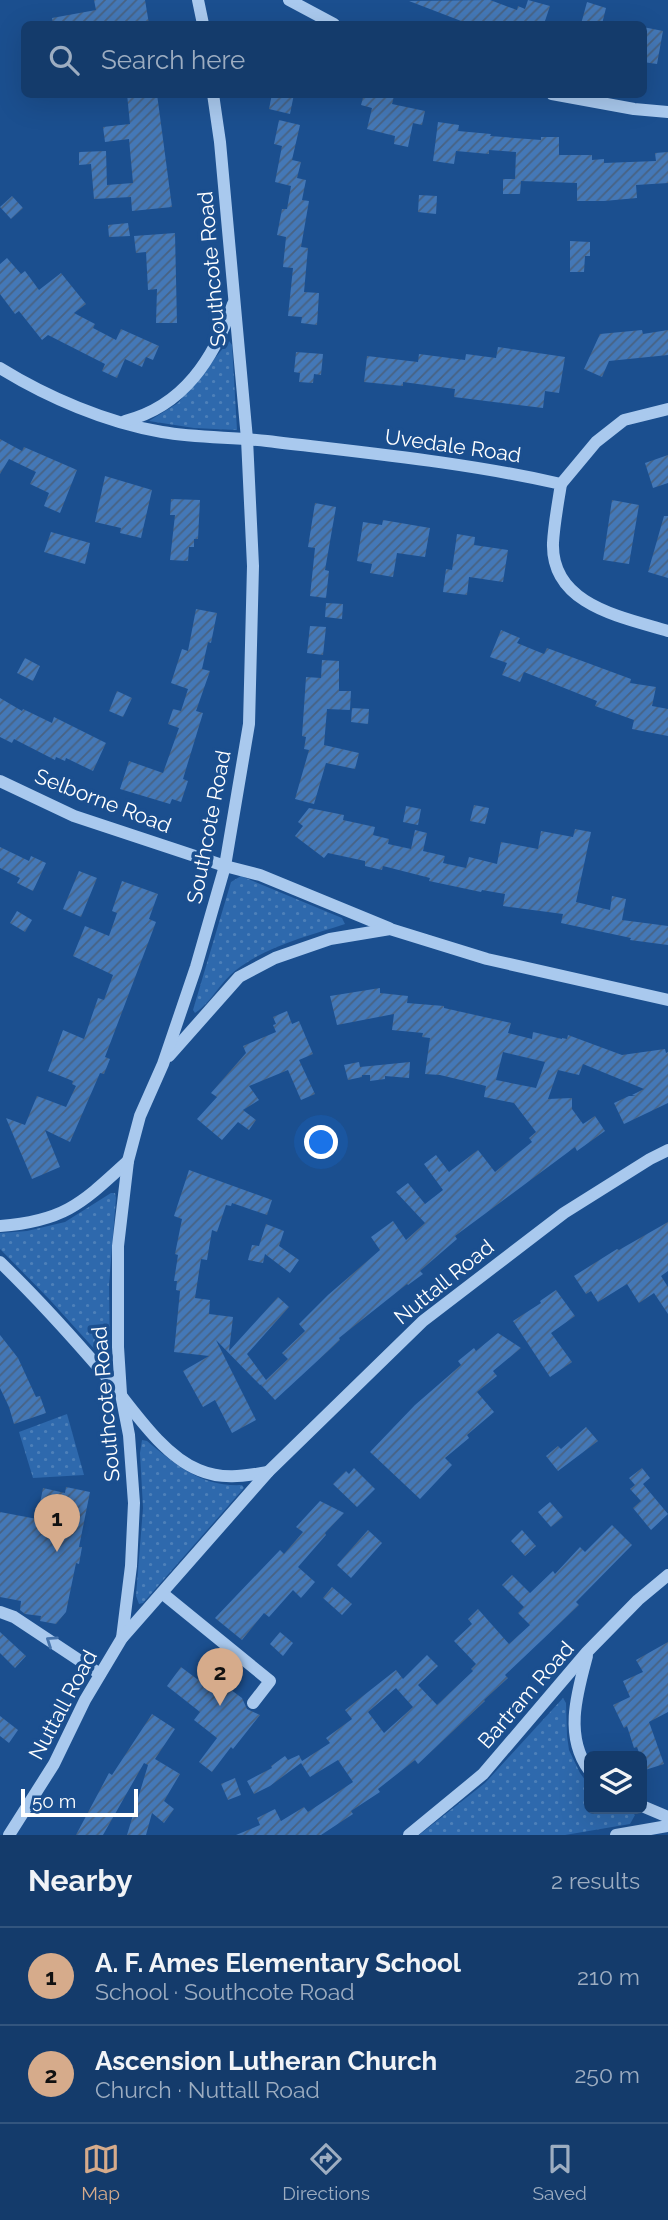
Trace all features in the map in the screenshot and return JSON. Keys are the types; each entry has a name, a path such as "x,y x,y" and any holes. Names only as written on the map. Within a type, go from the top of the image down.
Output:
{"street":[{"path":"198,0 202,21"},
{"path":"289,0 328,21"},
{"name":"Southcote Road","path":"122,1638 131,1566 134,1503 118,1347 118,1246 128,1161 140,1116 163,1063 195,967 225,866 248,724 253,566 247,439 214,98"},
{"path":"574,98 668,112"},
{"path":"122,422 165,406 180,393 215,348 235,300"},
{"name":"Uvedale Road","path":"0,368 68,404 160,432 247,439 491,468 561,484"},
{"path":"668,409 624,421 596,442 561,484 553,545 557,572 574,595 608,612 668,631"},
{"name":"Selborne Road","path":"0,781 74,816 260,875 390,929 487,959 668,1000"},
{"name":"Selborne Road","path":"163,1063 239,977 275,958 330,939 390,929"},
{"name":"Nuttall Road","path":"9,1835 54,1764 100,1674 122,1638 268,1472 423,1321 565,1213 650,1158 668,1150"},
{"path":"0,1226 60,1215 92,1194 128,1161"},
{"path":"0,1262 76,1342 168,1451 201,1471 226,1477 268,1472"},
{"name":"Bartram Road","path":"409,1835 482,1774 587,1652 638,1600 668,1575"},
{"path":"162,1593 270,1681 253,1703"},
{"path":"0,1612 15,1617 100,1674"},
{"path":"584,1760 574,1734 579,1684 587,1652"},
{"path":"647,1808 668,1817"},
{"path":"616,1835 668,1826"}],"shaded area":[{"path":"229,341 232,345 237,430 194,428 149,421 178,403"},
{"path":"241,876 342,918 345,924 288,942 261,954 230,975 195,1013 193,1010 231,882"},
{"path":"115,1193 116,1198 109,1285 110,1358 107,1360 0,1249 0,1233 27,1231 65,1222"},
{"path":"67,1414 84,1475 33,1478 19,1432"},
{"path":"142,1440 190,1473 227,1485 242,1485 244,1488 143,1603 139,1604 136,1596 143,1508 140,1453"},
{"path":"563,1698 566,1703 569,1750 584,1778 584,1814 635,1815 630,1824 565,1835 419,1835 485,1783"}],"building":[{"path":"94,0 145,0 148,21 52,21 52,18 96,10"},
{"path":"490,0 517,10 518,6 525,9 528,0 550,6 545,21 461,21 409,1"},
{"path":"587,2 606,8 603,21 582,21"},
{"path":"647,28 663,31 657,64 647,63"},
{"path":"127,98 158,98 172,207 132,211 131,197 94,199 91,164 79,165 79,152 106,151 107,185 133,183 129,139 105,142 103,127 130,124"},
{"path":"271,98 293,98 290,114 269,109"},
{"path":"363,98 394,98 392,104 425,111 422,125 413,123 408,147 394,144 395,136 367,129 372,108 361,105"},
{"path":"279,120 300,125 292,160 301,162 297,178 306,180 302,200 309,201 301,247 308,248 304,292 319,293 317,325 301,323 302,317 288,316 293,268 283,267 286,237 277,235 282,209 287,209 291,186 275,182 282,146 274,144"},
{"path":"438,122 459,125 458,131 491,134 490,136 541,140 541,137 559,137 559,155 592,155 592,160 604,159 604,163 656,161 655,153 668,152 668,183 636,185 637,198 604,201 577,201 577,183 521,181 520,194 503,194 503,179 515,179 516,152 489,150 489,154 456,151 454,164 433,161"},
{"path":"419,195 437,196 436,214 418,212"},
{"path":"12,196 23,208 11,219 0,207"},
{"path":"128,223 130,236 109,237 108,225"},
{"path":"175,233 177,323 156,323 157,289 148,290 146,252 136,253 134,236"},
{"path":"570,241 590,242 590,256 585,256 584,272 570,272"},
{"path":"7,258 21,274 25,271 39,290 61,273 86,304 74,313 95,324 93,328 116,340 121,329 159,346 153,360 146,357 142,367 125,359 117,378 102,371 105,364 48,335 42,340 19,311 15,314 0,294 0,264"},
{"path":"642,330 643,334 668,330 668,355 609,361 602,377 584,369 600,334"},
{"path":"498,347 565,357 559,393 545,391 543,408 454,397 455,389 403,382 403,386 364,382 367,356 418,362 419,354 465,360 466,354 496,358"},
{"path":"296,352 323,354 321,375 314,374 313,383 299,382 300,373 294,372"},
{"path":"0,439 22,451 24,447 77,470 60,513 44,506 49,493 30,484 36,472 9,459 0,474"},
{"path":"668,455 668,483 653,488 645,463"},
{"path":"105,476 152,490 141,538 120,533 121,528 95,522"},
{"path":"171,499 200,500 198,539 194,539 194,547 189,547 188,561 170,560 175,515 170,515"},
{"path":"612,500 639,505 629,564 603,560"},
{"path":"315,503 336,507 325,570 329,571 326,598 310,596 315,548 308,547"},
{"path":"664,516 668,516 668,578 648,572"},
{"path":"383,520 430,528 425,557 397,553 393,577 370,573 372,564 357,561 363,522 382,525"},
{"path":"51,532 90,543 85,564 44,552"},
{"path":"457,534 475,537 474,545 508,550 503,582 469,577 467,595 443,592 446,569 452,570"},
{"path":"326,603 343,604 342,619 325,617"},
{"path":"196,609 217,613 202,669 210,671 196,711 203,713 183,779 188,781 181,802 172,799 170,804 120,789 129,761 163,773 179,728 168,724 173,709 181,711 188,689 171,683 182,649 188,651"},
{"path":"310,626 326,627 323,655 307,653"},
{"path":"501,630 520,638 517,643 544,654 547,648 631,679 630,683 656,687 652,706 668,709 668,736 632,729 634,720 595,706 597,701 524,672 520,682 502,675 507,663 490,657"},
{"path":"25,658 40,666 33,681 17,673"},
{"path":"322,660 339,661 339,691 351,691 350,710 327,709 324,745 359,753 355,769 326,763 314,804 295,799 309,750 304,749 306,737 302,736 306,677 321,678"},
{"path":"117,691 132,698 123,717 109,711"},
{"path":"0,698 22,711 23,709 52,723 54,717 106,743 93,771 66,758 65,761 56,757 55,760 14,739 12,743 0,737"},
{"path":"352,708 369,709 368,724 351,722"},
{"path":"474,805 489,808 485,824 470,821"},
{"path":"406,806 421,809 418,825 403,822"},
{"path":"309,808 344,815 343,820 375,827 373,835 389,839 388,844 411,849 415,830 427,833 423,851 445,856 443,863 466,868 469,857 497,864 501,842 538,849 541,831 573,837 575,829 591,832 576,902 610,910 612,896 626,899 622,920 668,926 668,945 630,940 631,938 561,923 563,914 503,906 505,894 429,881 430,878 383,866 382,870 365,866 365,861 328,853 324,858 295,836 303,826 298,822"},
{"path":"0,847 29,861 31,856 46,863 33,891 17,883 20,878 0,868"},
{"path":"79,871 97,878 81,917 63,909"},
{"path":"122,881 158,894 149,919 156,922 105,1057 110,1059 104,1074 100,1073 70,1142 45,1130 60,1167 32,1179 6,1118 25,1125 37,1096 66,1107 76,1086 72,1084 73,1081 48,1071 63,1030 84,1039 98,998 104,1000 113,975 73,956 85,926 109,936 117,913 112,911"},
{"path":"17,911 32,920 25,932 10,923"},
{"path":"380,988 380,993 408,996 407,1003 444,1006 511,1023 508,1033 532,1039 533,1032 562,1039 567,1039 568,1035 622,1055 665,1049 666,1053 668,1052 668,1103 624,1124 614,1103 629,1096 636,1096 632,1095 644,1089 583,1064 579,1075 558,1070 548,1099 572,1098 572,1109 583,1124 595,1116 605,1131 577,1151 575,1147 455,1236 457,1239 420,1271 423,1274 339,1338 340,1340 275,1400 216,1340 256,1420 232,1433 215,1400 203,1407 183,1371 209,1356 174,1352 180,1291 176,1290 177,1281 174,1281 178,1255 175,1254 182,1219 174,1216 189,1170 272,1200 267,1215 232,1203 231,1206 226,1205 217,1232 212,1230 207,1260 201,1259 195,1298 210,1300 209,1314 233,1317 229,1351 278,1297 289,1307 247,1354 266,1380 288,1359 282,1353 305,1331 299,1324 380,1250 371,1237 393,1221 406,1240 425,1223 396,1192 408,1183 425,1204 443,1190 424,1164 436,1155 449,1172 478,1150 495,1172 532,1142 529,1138 536,1132 514,1103 484,1097 486,1086 425,1074 430,1038 422,1037 423,1033 392,1030 394,1014 337,1025 330,996","holes":["503,1052 545,1062 536,1088 496,1080"]},
{"path":"287,1011 292,1024 299,1021 313,1054 299,1060 315,1094 301,1100 288,1070 249,1086 259,1100 243,1110 256,1120 249,1130 238,1122 222,1140 197,1119 217,1097 211,1093 246,1053 243,1046 276,1032 273,1017"},
{"path":"359,1062 360,1067 410,1062 409,1078 385,1076 385,1079 370,1081 370,1075 362,1075 348,1080 344,1065"},
{"path":"668,1222 668,1271 661,1276 668,1287 668,1314 654,1293 639,1303 627,1284 598,1302 591,1291 586,1294 574,1276"},
{"path":"266,1224 284,1231 279,1246 299,1260 290,1273 265,1254 263,1263 248,1260 252,1245 259,1246"},
{"path":"556,1290 575,1316 551,1333 572,1362 550,1377 513,1321"},
{"path":"498,1333 521,1348 493,1371 497,1376 477,1392 494,1412 445,1458 452,1465 420,1499 370,1452 415,1405 461,1365 458,1361 474,1348 476,1351"},
{"path":"0,1335 18,1358 36,1397 40,1396 46,1413 14,1424 0,1388"},
{"path":"586,1427 598,1441 558,1471 546,1456 558,1446 561,1449"},
{"path":"354,1468 375,1489 357,1507 333,1484 346,1471 349,1474"},
{"path":"642,1468 650,1478 643,1484 668,1514 651,1530 633,1508 641,1501 630,1489 635,1485 629,1478"},
{"path":"66,1487 90,1492 79,1547 82,1547 79,1564 76,1563 66,1612 56,1624 40,1621 41,1616 25,1614 20,1610 21,1601 0,1597 0,1512 37,1519 43,1488 65,1493"},
{"path":"320,1501 344,1513 298,1567 315,1582 301,1598 293,1590 269,1617 264,1613 242,1640 215,1618 280,1550 284,1554 303,1532 296,1527"},
{"path":"550,1502 563,1517 551,1527 538,1512"},
{"path":"612,1525 632,1545 576,1602 579,1605 505,1675 508,1678 418,1764 415,1760 378,1789 380,1792 351,1811 353,1814 321,1835 236,1835 260,1825 257,1818 275,1809 281,1821 304,1807 308,1812 353,1782 338,1760 310,1777 301,1763 270,1786 254,1794 247,1781 272,1768 271,1766 285,1756 288,1760 299,1755 302,1761 330,1743 326,1738 352,1719 345,1710 396,1670 403,1679 427,1655 438,1666 418,1685 437,1705 473,1671 471,1669 476,1664 454,1641 472,1624 468,1619 478,1609 509,1644 530,1625 518,1613 524,1607 502,1585 512,1575 530,1593 553,1571 555,1574 580,1547 585,1552","holes":["396,1688 413,1707 384,1733 368,1712"]},
{"path":"368,1530 382,1543 351,1578 337,1565"},
{"path":"522,1530 536,1546 525,1556 511,1541"},
{"path":"332,1587 352,1604 342,1615 323,1598"},
{"path":"0,1632 26,1656 15,1668 0,1653"},
{"path":"280,1632 293,1643 283,1656 270,1644"},
{"path":"668,1642 668,1712 649,1722 664,1764 647,1769 647,1751 634,1748 627,1726 624,1728 613,1705 630,1697 623,1681 643,1672 636,1660"},
{"path":"181,1667 205,1685 207,1683 217,1690 223,1684 242,1698 247,1709 260,1715 212,1772 199,1762 217,1738 194,1720 200,1712 167,1686"},
{"path":"152,1714 175,1729 155,1759 180,1774 164,1801 174,1809 164,1823 152,1813 146,1835 127,1835 148,1765 144,1763 103,1835 76,1835 109,1773 112,1775"},
{"path":"0,1716 18,1730 9,1743 0,1736"},
{"path":"235,1778 241,1795 228,1800 221,1784"}],"place":[{"name":"A. F. Ames Elementary School","path":"57,1552"},
{"name":"Ascension Lutheran Church","path":"220,1706"}]}
